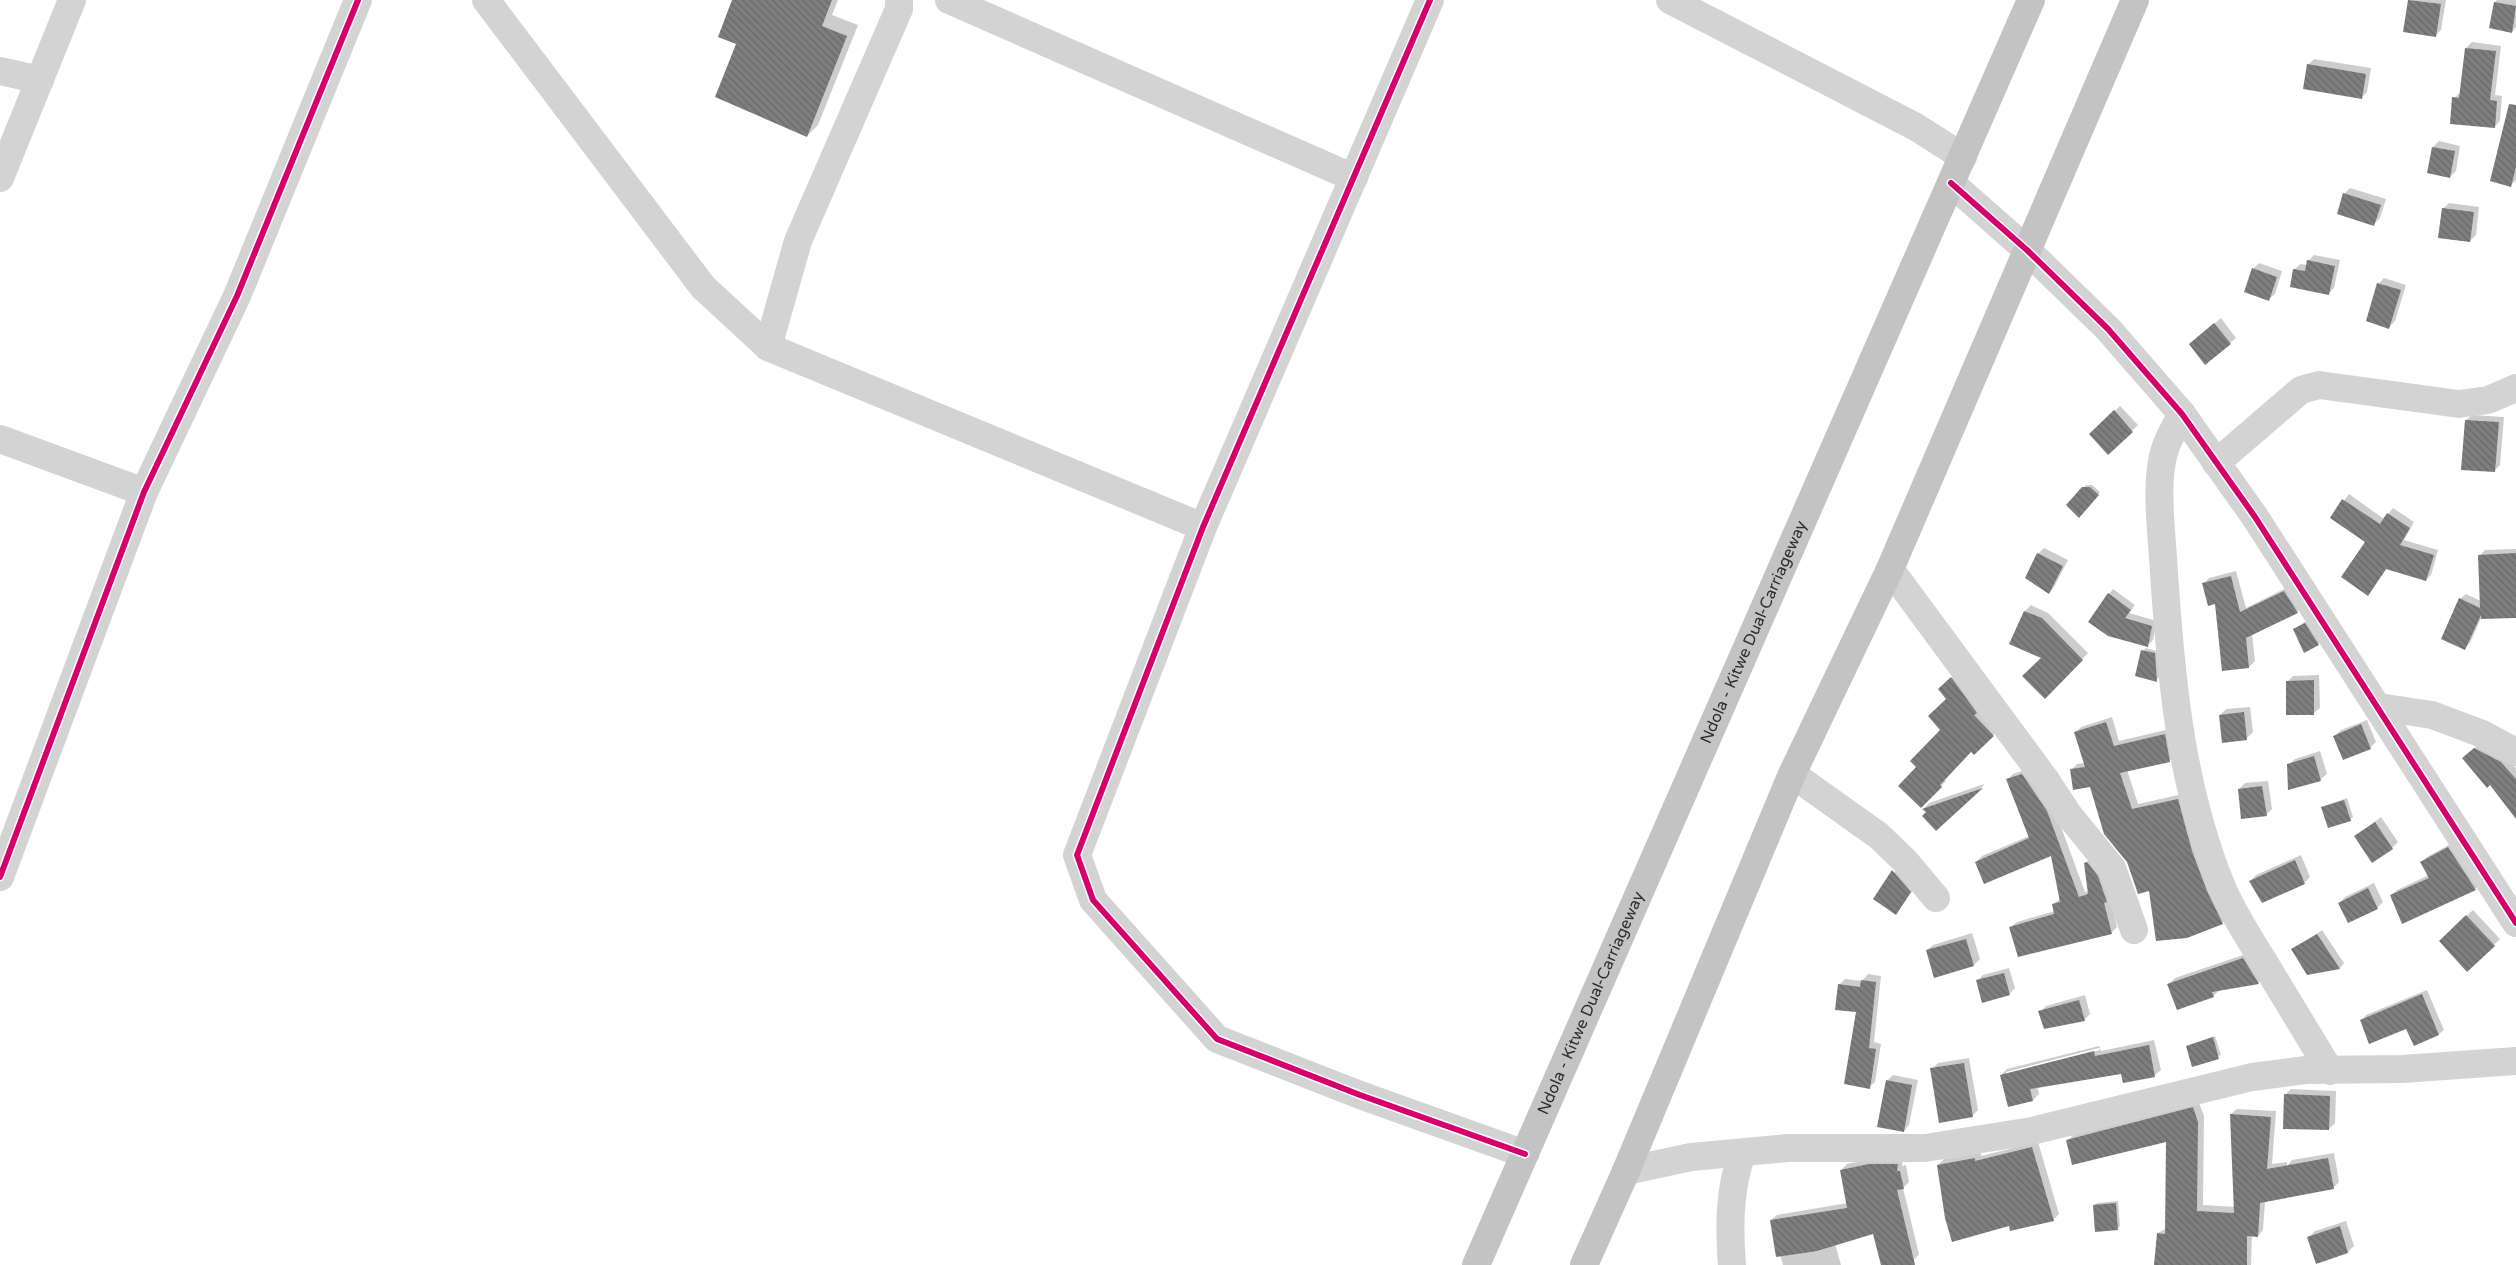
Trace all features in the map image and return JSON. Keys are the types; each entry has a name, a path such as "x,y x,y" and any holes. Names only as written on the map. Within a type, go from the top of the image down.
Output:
{"highway":[{"name":"Ndola - Kitwe Dual-Carriageway","path":"1476,1265 1700,751 2032,0"},
{"path":"1584,1265 1626,1171 1792,774 1890,569 2135,0"}],"street":[{"path":"0,178 72,0"},
{"path":"0,877 144,492 237,296 358,0"},
{"path":"486,0 703,287 768,347 1203,527"},
{"path":"768,347 798,242 898,8 899,0"},
{"path":"949,0 1354,178"},
{"path":"1430,0 1203,527 1077,855 1093,900 1217,1038 1360,1095 1525,1154"},
{"path":"1670,0 1916,127 1962,157"},
{"path":"0,71 40,80"},
{"path":"1952,183 2028,251 2108,329 2182,414 2255,517 2515,917"},
{"path":"2216,463 2301,390 2319,385 2459,404 2488,400 2516,388"},
{"path":"2182,414 2165,449 2161,479 2161,524 2166,628 2173,692 2187,769 2202,835 2222,887 2247,935 2330,1071"},
{"path":"0,439 144,492"},
{"path":"1890,569 2045,779 2068,814 2112,868 2134,930"},
{"path":"2379,707 2432,715 2480,733 2516,752"},
{"path":"1792,774 1879,836 1905,861 1936,898"},
{"path":"1626,1171 1691,1157 1788,1148 1925,1148 2032,1131 2252,1077 2306,1070 2330,1071 2516,1062"},
{"path":"1732,1265 1729,1220 1731,1198 1742,1153"}],"building":[{"path":"732,0 832,0 822,26 847,36 807,137 715,97 736,44 718,37"},
{"path":"2408,0 2441,4 2436,37 2403,32"},
{"path":"2494,2 2516,6 2512,33 2489,28"},
{"path":"2465,48 2496,51 2490,100 2497,101 2495,128 2450,124 2452,97 2459,98"},
{"path":"2307,64 2366,74 2362,99 2303,89"},
{"path":"2509,104 2516,105 2516,167 2511,187 2490,181"},
{"path":"2432,147 2455,151 2450,178 2427,173"},
{"path":"2343,193 2381,205 2374,226 2337,214"},
{"path":"2442,208 2474,212 2470,242 2438,238"},
{"path":"2307,260 2335,266 2329,295 2290,287 2293,269 2305,271"},
{"path":"2252,268 2277,277 2269,301 2244,292"},
{"path":"2377,283 2401,290 2389,329 2366,321"},
{"path":"2214,323 2231,344 2205,365 2189,344"},
{"path":"2114,410 2133,432 2108,455 2089,434"},
{"path":"2465,420 2499,422 2495,472 2461,470"},
{"path":"2082,487 2090,487 2099,495 2079,518 2066,505"},
{"path":"2342,499 2380,524 2387,513 2410,528 2400,545 2434,555 2426,581 2386,569 2368,596 2341,577 2365,542 2330,518"},
{"path":"2037,553 2063,566 2049,594 2025,578"},
{"path":"2516,553 2516,618 2481,619 2481,615 2465,650 2441,639 2459,598 2480,608 2478,555"},
{"path":"2231,576 2240,612 2284,591 2298,613 2246,638 2249,668 2222,671 2215,604 2208,606 2202,583"},
{"path":"2108,593 2131,610 2125,618 2152,626 2148,647 2108,636 2088,622"},
{"path":"2024,611 2042,618 2083,660 2045,699 2022,676 2041,658 2009,644"},
{"path":"2305,623 2319,645 2304,653 2293,629"},
{"path":"2141,650 2155,653 2157,682 2135,676"},
{"path":"1951,677 1977,713 1974,715 1994,736 1974,755 1971,752 1940,785 1942,787 1921,808 1898,786 1916,767 1910,761 1940,730 1928,716 1946,699 1938,689"},
{"path":"2314,680 2314,715 2286,715 2286,681"},
{"path":"2244,712 2247,740 2222,743 2219,715"},
{"path":"2106,722 2114,746 2165,734 2170,762 2120,773 2132,809 2178,799 2192,851 2207,891 2223,924 2187,938 2156,941 2149,891 2138,894 2127,862 2104,834 2090,787 2073,790 2070,769 2085,767 2074,732"},
{"path":"2361,724 2371,749 2343,760 2333,736"},
{"path":"2474,748 2501,762 2516,779 2516,819 2490,785 2487,788 2462,758"},
{"path":"2314,756 2321,781 2288,790 2287,764"},
{"path":"2022,774 2047,811 2079,897 2088,894 2084,863 2087,862 2098,876 2107,902 2104,903 2112,934 2018,957 2009,927 2054,914 2052,904 2060,902 2051,856 1984,884 1975,862 2029,838 2006,779"},
{"path":"2262,786 2267,816 2241,819 2238,789"},
{"path":"1983,788 1936,831 1922,816 1926,812 1922,809"},
{"path":"2344,800 2351,821 2328,828 2321,807"},
{"path":"2375,822 2393,849 2372,863 2354,836"},
{"path":"2448,847 2476,890 2402,924 2390,895 2429,878 2420,862"},
{"path":"2295,860 2305,884 2262,903 2249,881"},
{"path":"1892,870 1911,892 1896,915 1873,899"},
{"path":"2368,888 2378,909 2348,923 2338,903"},
{"path":"2466,915 2495,946 2467,972 2439,941"},
{"path":"2317,934 2340,969 2307,975 2291,949"},
{"path":"1966,939 1974,966 1934,978 1926,950"},
{"path":"2243,958 2259,984 2212,992 2214,997 2177,1010 2167,984"},
{"path":"2004,973 2010,995 1982,1003 1976,980"},
{"path":"1861,980 1876,982 1869,1048 1876,1049 1870,1089 1844,1084 1856,1012 1835,1010 1838,984 1860,987"},
{"path":"2422,994 2439,1035 2414,1046 2406,1029 2369,1044 2360,1020"},
{"path":"2079,1000 2085,1021 2044,1029 2038,1011"},
{"path":"2213,1037 2219,1059 2192,1067 2186,1046"},
{"path":"2149,1045 2155,1077 2123,1083 2121,1074 2030,1089 2033,1101 2008,1107 2000,1075 2094,1051 2095,1056"},
{"path":"1964,1063 1973,1117 1939,1123 1930,1068"},
{"path":"1886,1080 1912,1085 1904,1132 1877,1127"},
{"path":"2284,1094 2330,1096 2329,1130 2283,1129"},
{"path":"2193,1107 2198,1122 2197,1211 2234,1213 2230,1114 2271,1117 2267,1169 2328,1158 2334,1189 2260,1203 2258,1237 2247,1236 2247,1265 2154,1265 2157,1233 2165,1234 2166,1142 2072,1165 2066,1140"},
{"path":"2032,1147 2054,1221 2010,1231 2009,1226 1952,1242 1945,1218 1937,1165 1975,1158 1975,1161"},
{"path":"1869,1164 1898,1164 1897,1171 1900,1171 1904,1189 1897,1190 1915,1265 1881,1265 1873,1234 1817,1251 1776,1257 1770,1220 1847,1208 1840,1170"},
{"path":"2116,1203 2118,1230 2095,1232 2093,1205"},
{"path":"2340,1226 2348,1253 2316,1264 2307,1237"}],"cycle path":[{"path":"0,877 144,492 237,296 358,0"},
{"path":"1430,0 1203,527 1077,855 1093,900 1217,1039 1360,1095 1525,1154"},
{"path":"1951,183 2028,251 2108,329 2182,414 2255,517 2516,923"}]}
